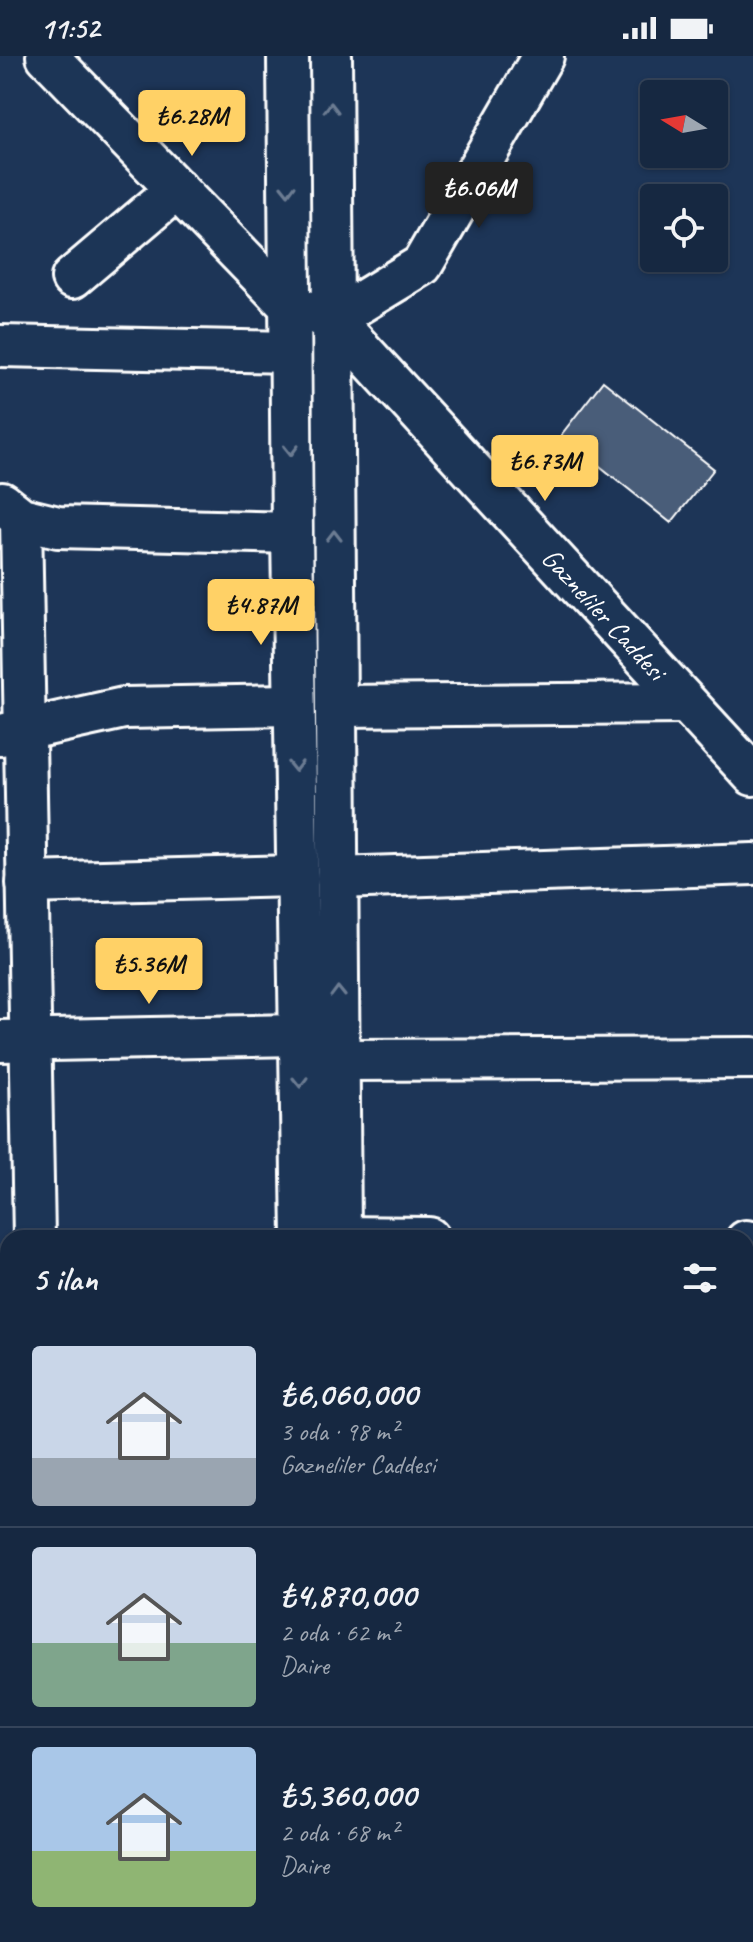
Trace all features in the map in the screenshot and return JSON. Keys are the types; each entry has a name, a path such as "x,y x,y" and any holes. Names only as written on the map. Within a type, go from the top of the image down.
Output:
{"street":[{"path":"288,56 303,1230"},
{"path":"331,56 340,1230"},
{"path":"61,63 290,306 333,319 422,265 543,56"},
{"path":"72,278 177,189"},
{"name":"Gazneliler Caddesi","path":"333,319 753,775"},
{"path":"0,346 290,352"},
{"path":"33,1230 15,1040 27,883 12,732 10,509 58,527 292,533"},
{"path":"336,706 686,703"},
{"path":"12,732 124,708 294,705"},
{"path":"337,878 753,864"},
{"path":"27,883 297,876"},
{"path":"15,1040 299,1035"},
{"path":"339,1060 753,1058"}],"building":[{"path":"603,381 714,469 671,523 561,435"}]}
